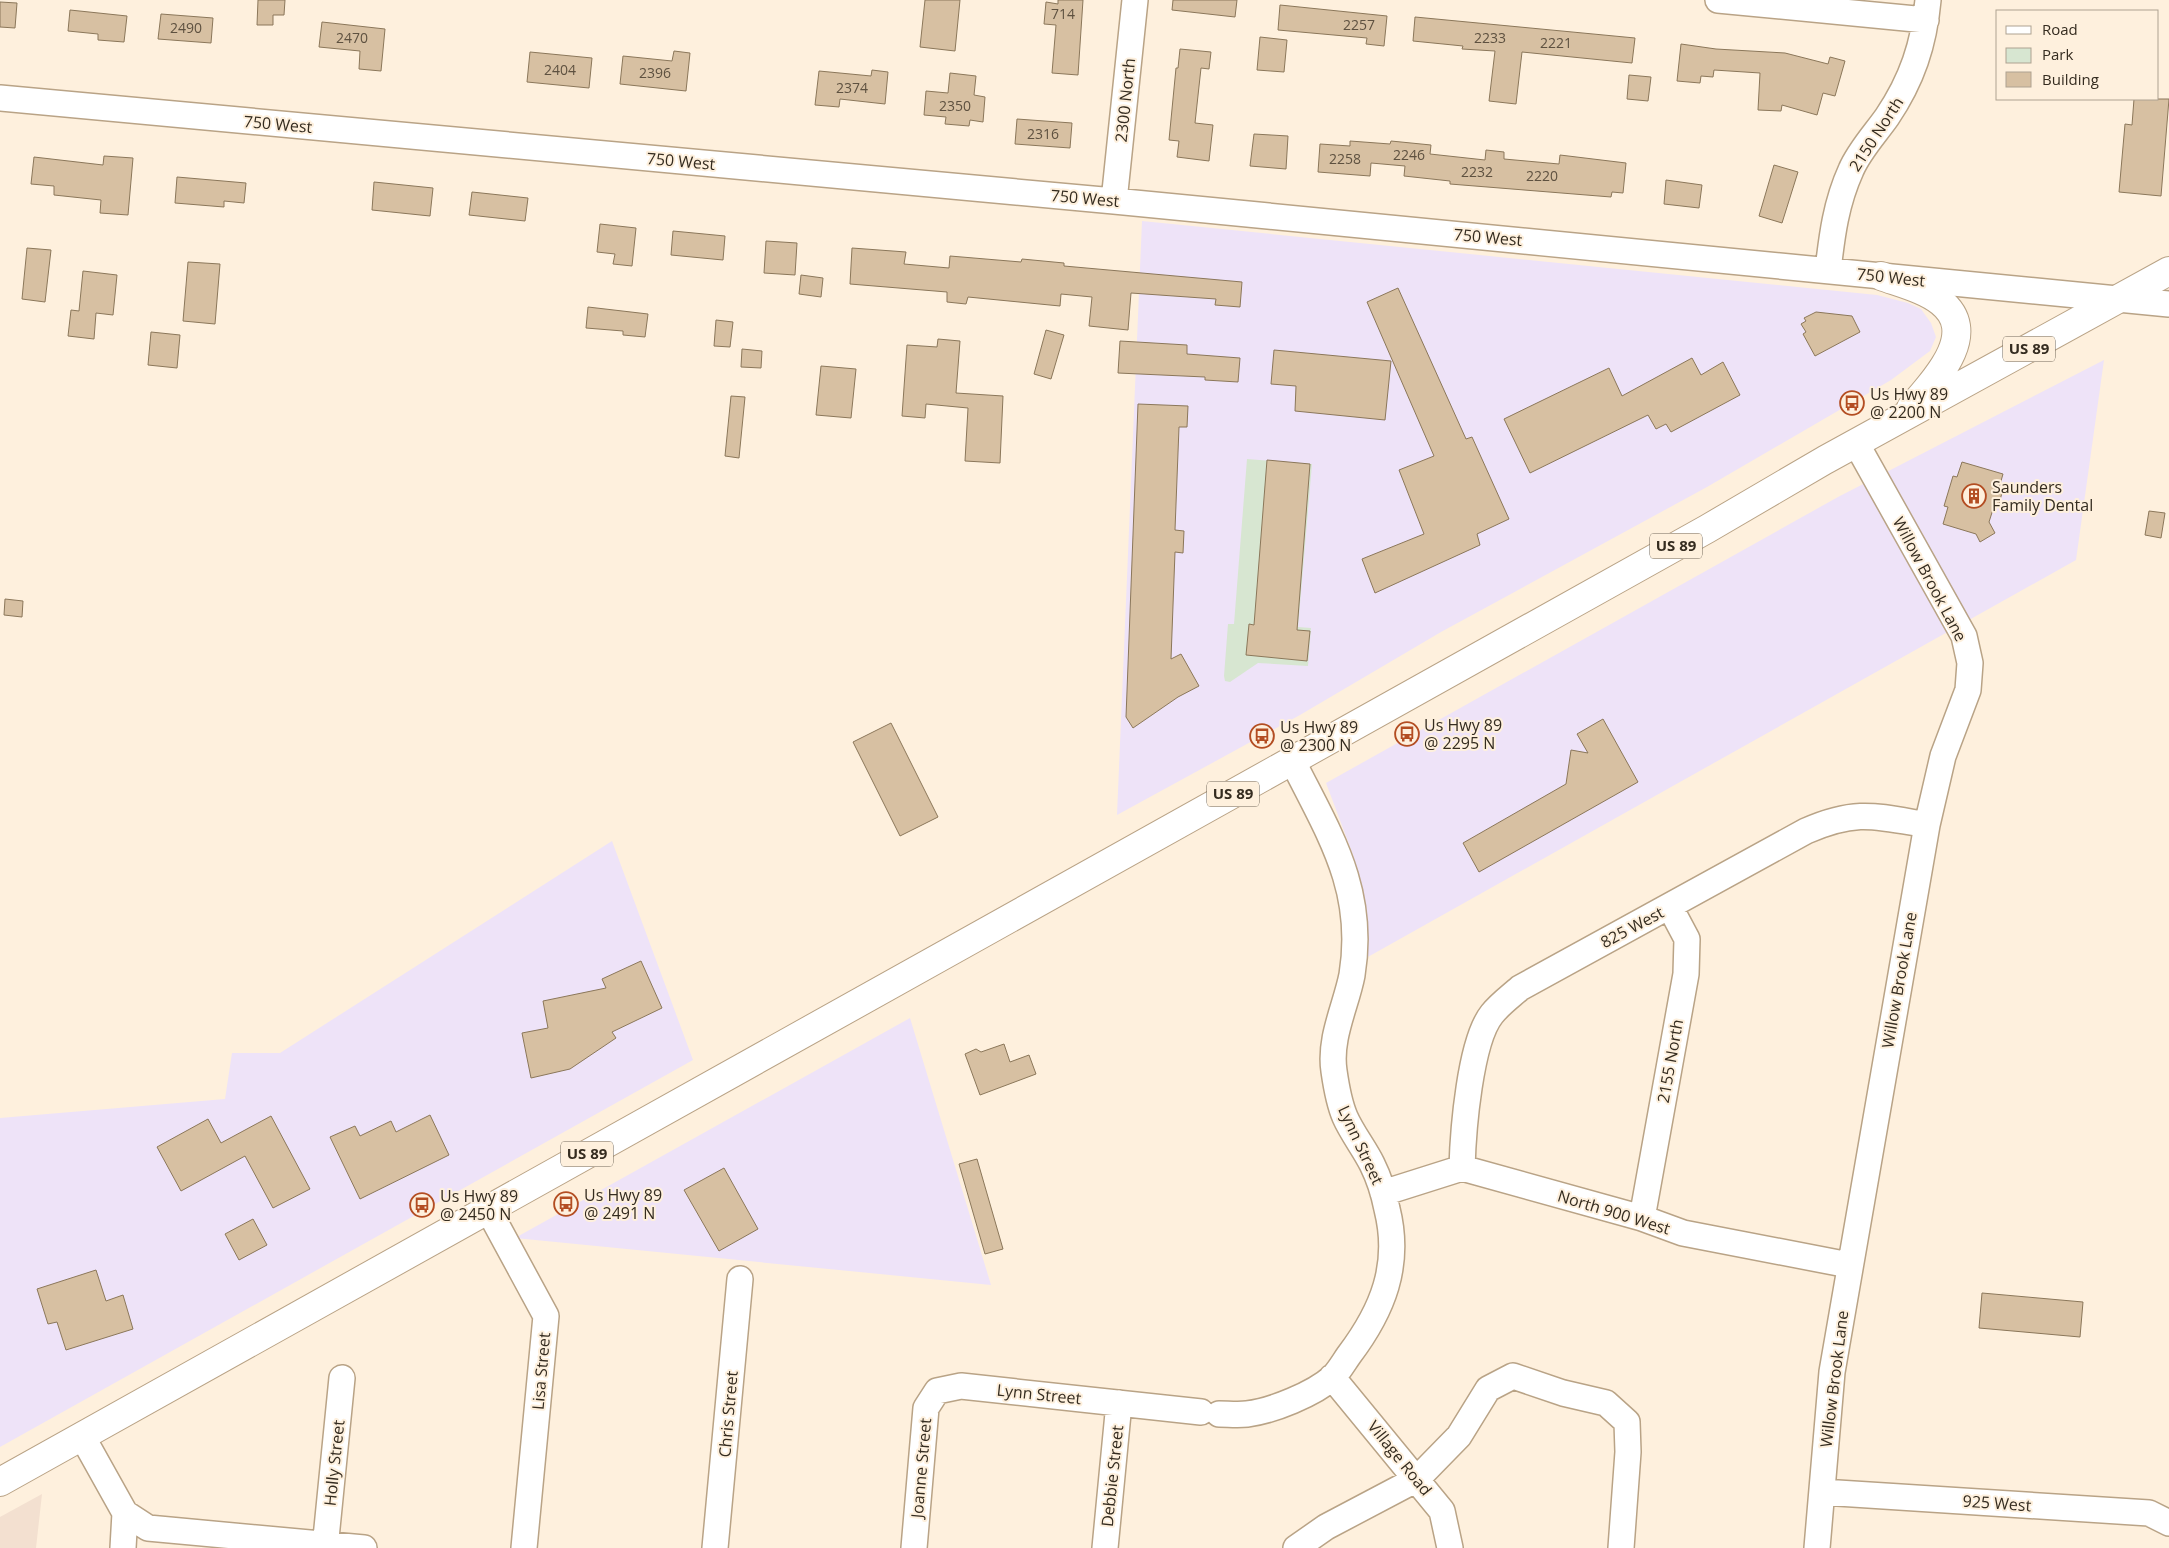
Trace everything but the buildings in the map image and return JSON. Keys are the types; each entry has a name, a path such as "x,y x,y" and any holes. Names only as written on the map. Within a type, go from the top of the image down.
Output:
{"main road":[{"name":"US 89","path":"0,1482 1698,534 1856,443 2169,271"},
{"path":"1881,276 1926,293 1941,302 1950,311 1956,329 1956,344 1945,365 1902,418"}],"street":[{"name":"2300 North","path":"1114,201 1135,0"},
{"path":"1718,0 1927,10"},
{"name":"2150 North","path":"1828,270 1837,207 1851,169 1902,94 1913,73 1927,10"},
{"name":"750 West","path":"0,98 1114,201 2169,304"},
{"name":"Willow Brook Lane","path":"1817,1548 1832,1372 1849,1265 1927,825 1943,756 1968,690 1970,662 1964,636 1856,443"},
{"name":"Lynn Street","path":"937,1392 961,1386 1210,1413 1247,1414 1275,1407 1308,1392 1332,1377 1357,1345 1381,1305 1394,1244 1383,1193 1373,1166 1345,1116 1333,1069 1337,1026 1351,977 1356,941 1351,894 1341,861 1292,760"},
{"name":"825 West","path":"1462,1168 1463,1141 1476,1049 1491,1015 1520,988 1806,831 1833,819 1864,815 1927,825"},
{"name":"2155 North","path":"1642,1218 1686,974 1686,939 1670,907"},
{"path":"1383,1193 1462,1168"},
{"name":"North 900 West","path":"1462,1168 1642,1218 1683,1233 1849,1265"},
{"name":"Lisa Street","path":"488,1209 546,1316 524,1548"},
{"name":"Chris Street","path":"715,1548 740,1280"},
{"path":"1296,1548 1326,1527 1417,1479 1459,1436 1488,1388 1513,1376 1563,1393 1606,1402 1627,1422 1628,1452 1621,1548"},
{"name":"Village Road","path":"1332,1377 1442,1511 1450,1548"},
{"name":"Holly Street","path":"326,1547 342,1378"},
{"name":"Joanne Street","path":"914,1548 926,1408 937,1392"},
{"name":"Debbie Street","path":"1105,1548 1119,1404"},
{"path":"82,1436 125,1512 148,1528 326,1547 364,1548"},
{"name":"925 West","path":"1822,1492 2149,1513 2169,1523"},
{"path":"123,1548 125,1512"}],"shaded area":[{"path":"1142,221 1877,295 1908,303 1921,309 1931,323 1936,337 1930,351 1891,380 1707,487 1441,632 1300,715 1117,815"},
{"path":"2104,360 2076,560 1366,958 1366,917 1353,855 1326,783 1838,497"},
{"path":"612,841 693,1060 0,1447 0,1118 225,1099 232,1053 280,1053"},
{"path":"910,1018 991,1285 515,1238"},
{"path":"42,1494 36,1548 0,1548 0,1517"}],"green space":[{"path":"1247,459 1312,464 1298,627 1311,628 1308,666 1258,663 1230,682 1225,681 1224,676 1228,624 1234,624"}],"place":[{"name":"Us Hwy 89 @ 2200 N","path":"1852,403"},
{"name":"Saunders Family Dental","path":"1974,496"},
{"name":"Us Hwy 89 @ 2295 N","path":"1407,734"},
{"name":"Us Hwy 89 @ 2300 N","path":"1262,736"},
{"name":"Us Hwy 89 @ 2491 N","path":"566,1204"},
{"name":"Us Hwy 89 @ 2450 N","path":"422,1205"}]}
